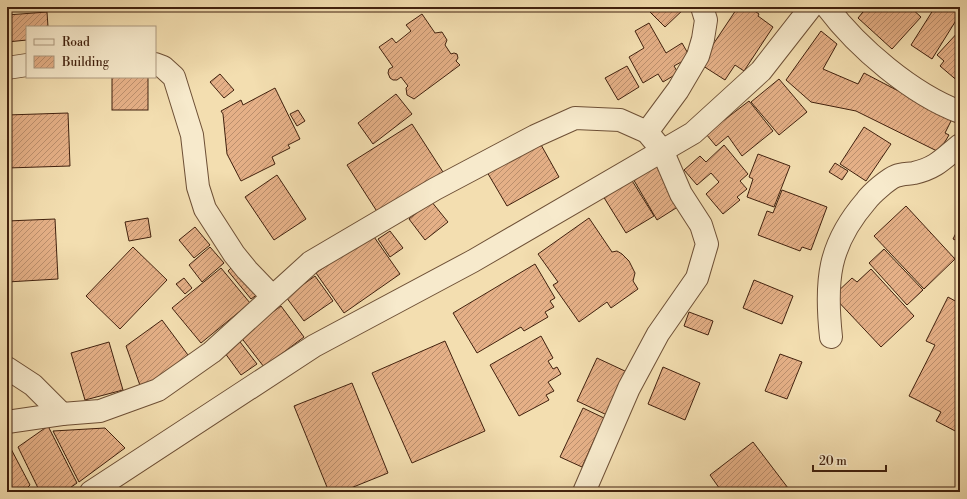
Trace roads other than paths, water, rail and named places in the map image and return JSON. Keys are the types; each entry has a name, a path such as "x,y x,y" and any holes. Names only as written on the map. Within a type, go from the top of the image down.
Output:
{"street":[{"path":"647,132 678,90 698,56 706,20 702,7"},
{"path":"91,492 314,346 473,261 693,133 761,71 811,7"},
{"path":"827,7 840,24 880,62 915,88 944,106 960,112"},
{"path":"156,64 164,67 174,77 192,135 198,187 205,209 238,259 272,296"},
{"path":"7,68 26,65"},
{"path":"7,422 62,414 100,411 158,390 212,352 310,262 435,189 535,136 575,118 620,120 647,132 662,150 681,194 701,225 707,244 697,278 658,334 629,388 584,492"},
{"path":"831,337 828,313 828,282 832,259 849,222 871,195 896,176 933,167 960,145"},
{"path":"7,368 33,385 62,414"}]}
